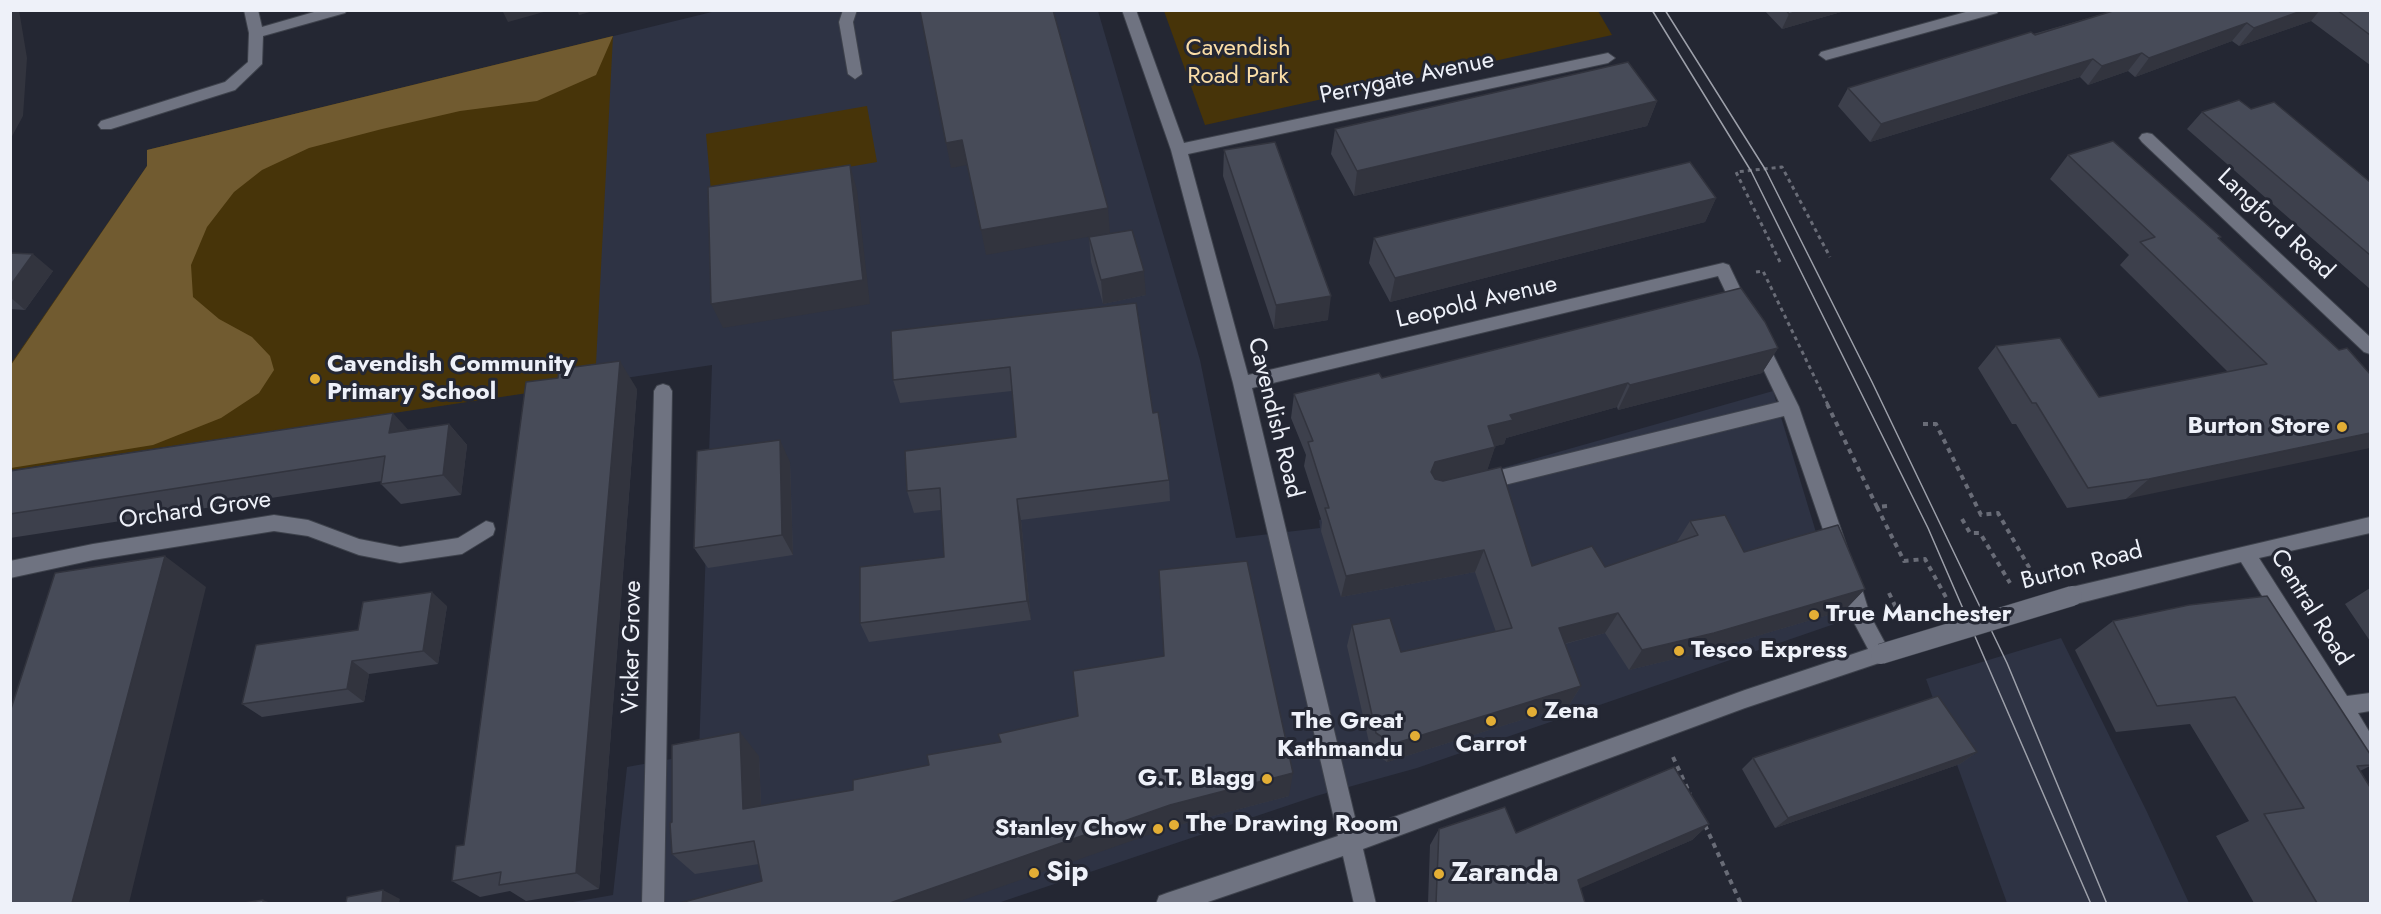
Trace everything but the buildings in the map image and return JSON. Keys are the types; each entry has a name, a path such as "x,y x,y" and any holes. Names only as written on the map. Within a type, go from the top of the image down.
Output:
{"street":[{"path":"106,125 230,86 255,64 256,33 251,10"},
{"path":"256,33 340,10"},
{"path":"850,10 846,22 855,74"},
{"name":"Cavendish Road","path":"1129,10 1179,150 1242,383 1365,903"},
{"path":"1826,55 1992,10"},
{"name":"Perrygate Avenue","path":"1179,150 1608,58"},
{"name":"Langford Road","path":"2147,138 2370,347"},
{"name":"Leopold Avenue","path":"1242,383 1723,269 1790,407"},
{"name":"Vicker Grove","path":"653,903 663,391"},
{"path":"1468,486 1790,407 1861,617 1881,654"},
{"name":"Orchard Grove","path":"10,570 93,552 274,523 308,528 359,547 400,555 462,546 486,529"},
{"name":"Burton Road","path":"1167,903 1351,843 1661,729 1881,654 2072,596 2370,525"},
{"path":"86,574 93,552"},
{"name":"Central Road","path":"2245,553 2370,751"},
{"path":"2342,706 2370,702"}],"path":[{"path":"1779,262 1736,172 1782,167 1830,257"},
{"path":"1750,273 1763,271 1904,561 1925,559 1940,586"},
{"path":"1923,424 1936,424 1981,515 1998,513 2050,602"},
{"path":"1877,507 1887,506"},
{"path":"1962,519 1970,533 1980,533 1991,551"},
{"path":"1661,729 1696,805"},
{"path":"1701,816 1741,903"}],"shaded area":[{"name":"Cavendish Community Primary School","path":"716,11 1098,11 1200,360 1236,538 1320,528 1319,520 1773,391 1843,621 1417,768 1316,796 998,903 567,903 613,895 627,767 699,754 712,365 11,470 10,365 147,166 147,150"},
{"path":"613,36 596,75 537,101 460,111 382,129 309,148 262,170 234,192 207,227 191,265 193,297 219,319 252,337 270,356 274,370 259,393 221,418 153,445 11,468 11,365 147,166 147,150"},
{"path":"2061,638 2189,903 2007,903 1926,679"}],"green space":[{"name":"Cavendish Road Park","path":"1164,11 1598,11 1612,35 1205,125"},
{"path":"613,36 595,383 11,470 10,365 147,166 147,150"},
{"path":"867,106 877,162 711,191 706,134"}],"tram line":[{"path":"1652,10 1751,171 1928,528 2091,904"},
{"path":"1665,10 1765,169 1872,382 2007,663 2107,904"}],"place":[{"name":"Cavendish Community Primary School","path":"315,379"},
{"name":"Burton Store","path":"2342,427"},
{"name":"True Manchester","path":"1814,615"},
{"name":"Tesco Express","path":"1679,651"},
{"name":"Zena","path":"1532,712"},
{"name":"Carrot","path":"1491,721"},
{"name":"The Great Kathmandu","path":"1415,736"},
{"name":"G.T. Blagg","path":"1267,779"},
{"name":"The Drawing Room","path":"1174,825"},
{"name":"Stanley Chow","path":"1158,829"},
{"name":"Sip","path":"1034,873"},
{"name":"Zaranda","path":"1439,874"}]}
